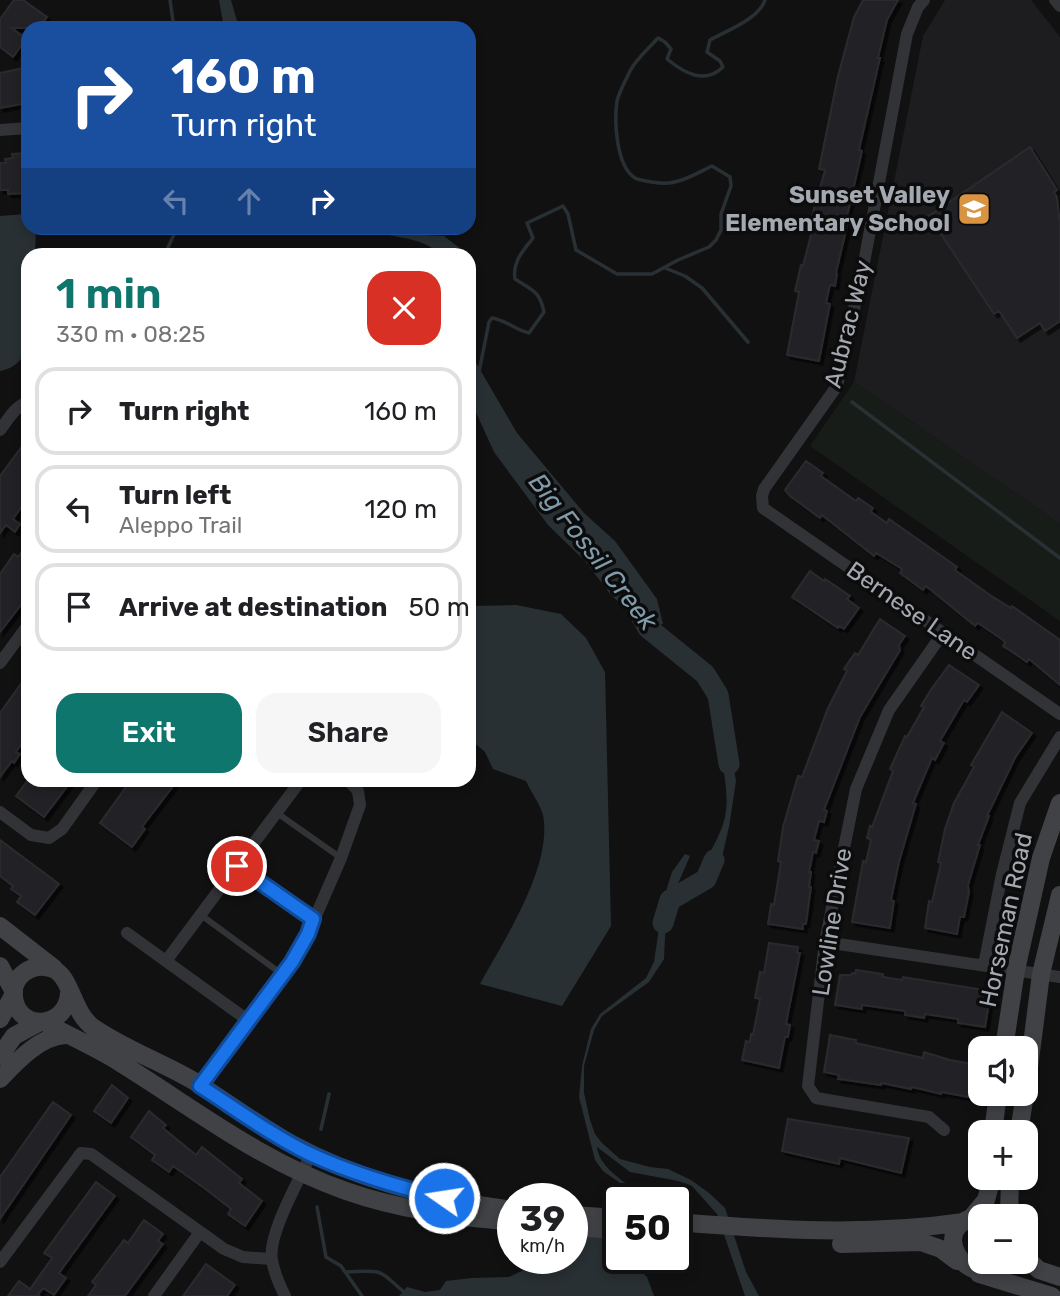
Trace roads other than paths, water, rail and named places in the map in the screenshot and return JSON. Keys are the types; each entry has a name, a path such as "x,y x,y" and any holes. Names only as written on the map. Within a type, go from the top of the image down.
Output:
{"main road":[{"name":"Horseman Road","path":"1006,1036 1016,970 1041,858 1060,803"},
{"name":"Horseman Road","path":"1033,1036 1041,974 1060,895"},
{"path":"0,926 59,973 82,1017 92,1026 200,1086 269,1131 346,1169 405,1188 497,1208"},
{"path":"0,966 14,993 15,1003 29,1019 42,1022 119,1062 259,1153 362,1196 438,1214 497,1220"},
{"path":"0,1019 14,993 17,981 28,970 44,967 59,973"},
{"path":"0,1056 14,1037 61,1014 66,1007 69,993"},
{"path":"0,1079 36,1047 53,1037 66,1035"},
{"path":"693,1235 856,1232 968,1219"},
{"path":"957,1261 953,1244 956,1231 968,1223"},
{"path":"693,1224 837,1244 921,1242 941,1249 968,1270"},
{"path":"1038,1269 1060,1277"},
{"path":"979,1274 1052,1296"}],"street":[{"name":"Aubrac Way","path":"763,508 764,489 837,386 862,274 907,34 924,0"},
{"path":"1055,0 1060,6"},
{"path":"0,130 21,128"},
{"path":"0,430 21,404"},
{"name":"Bernese Lane","path":"763,508 1060,714"},
{"name":"Lowline Drive","path":"943,633 890,710 856,789 825,942 808,1086 816,1098 929,1117 944,1130"},
{"path":"0,663 21,634"},
{"path":"984,965 1002,874 1020,803 1060,737"},
{"path":"0,812 31,835 49,838 62,829 92,787"},
{"path":"166,961 296,787"},
{"path":"200,1086 283,975 308,934 341,858 360,804 359,792 354,787"},
{"path":"237,866 313,919"},
{"path":"127,933 249,1021"},
{"path":"825,942 1060,977"},
{"path":"0,1262 81,1153 92,1154 224,1249 243,1257 271,1259"},
{"path":"285,1296 271,1259 273,1241 282,1214 311,1154"},
{"path":"154,1296 201,1232"}],"lane":[{"path":"277,813 341,858"},
{"path":"201,915 283,975"}],"water":[{"path":"219,0 231,0 237,21 223,21"},
{"path":"21,214 21,235 36,235 35,248 21,248 21,358 12,367 0,371 0,216"},
{"path":"391,235 444,236 459,248 431,248"},
{"path":"476,363 517,433 584,513 615,541 657,599 663,624 656,626 633,615 611,595 585,561 548,525 494,452 476,412"},
{"path":"516,605 561,614 586,638 605,672 611,926 562,1006 480,984 513,925 534,879 544,835 542,811 526,781 493,769 485,752 476,744 476,606"},
{"path":"724,736 729,739 736,781 729,827 722,857 710,883 700,888 704,865 725,817 727,796 722,756"},
{"path":"685,854 690,856 674,893 665,936 664,959 649,982 602,1016 594,1030 584,1066 584,1093 595,1134 620,1159 668,1169 691,1180 725,1208 746,1272 759,1296 745,1296 717,1214 693,1187 693,1183 630,1172 597,1147 604,1164 626,1183 620,1183 603,1171 595,1160 579,1097 582,1066 591,1029 600,1014 646,978 654,962 663,901 672,872"},
{"path":"588,1219 602,1234 602,1274 644,1274 654,1296 399,1296 407,1287 425,1292 440,1290 446,1281 509,1277 515,1274 588,1274"}],"waterway":[{"path":"170,0 173,21"},
{"path":"479,372 492,318 529,333 544,312 538,295 515,279 517,262 533,238 527,223 563,206 568,214 576,250 617,274 652,274 709,247 716,240 721,230 721,214 731,186 730,177 712,166 674,182 659,183 635,178 620,154 616,131 617,101 633,67 658,38 671,49 667,59 680,69 702,76 716,72 723,67 720,61 707,52 710,40 749,19 762,7 765,0"},
{"path":"168,248 174,235"},
{"path":"665,268 685,276 702,288 748,342"},
{"path":"852,402 1060,558"},
{"name":"Big Fossil Creek","path":"631,598 648,628 705,674 718,695 729,764"},
{"name":"Big Fossil Creek","path":"663,923 670,900 706,879 714,860"},
{"path":"321,1129 329,1094"},
{"path":"317,1207 326,1257 341,1266 362,1296"},
{"path":"346,1272 377,1272 409,1296"}],"place":[{"name":"Sunset Valley Elementary School","path":"974,209"}]}
